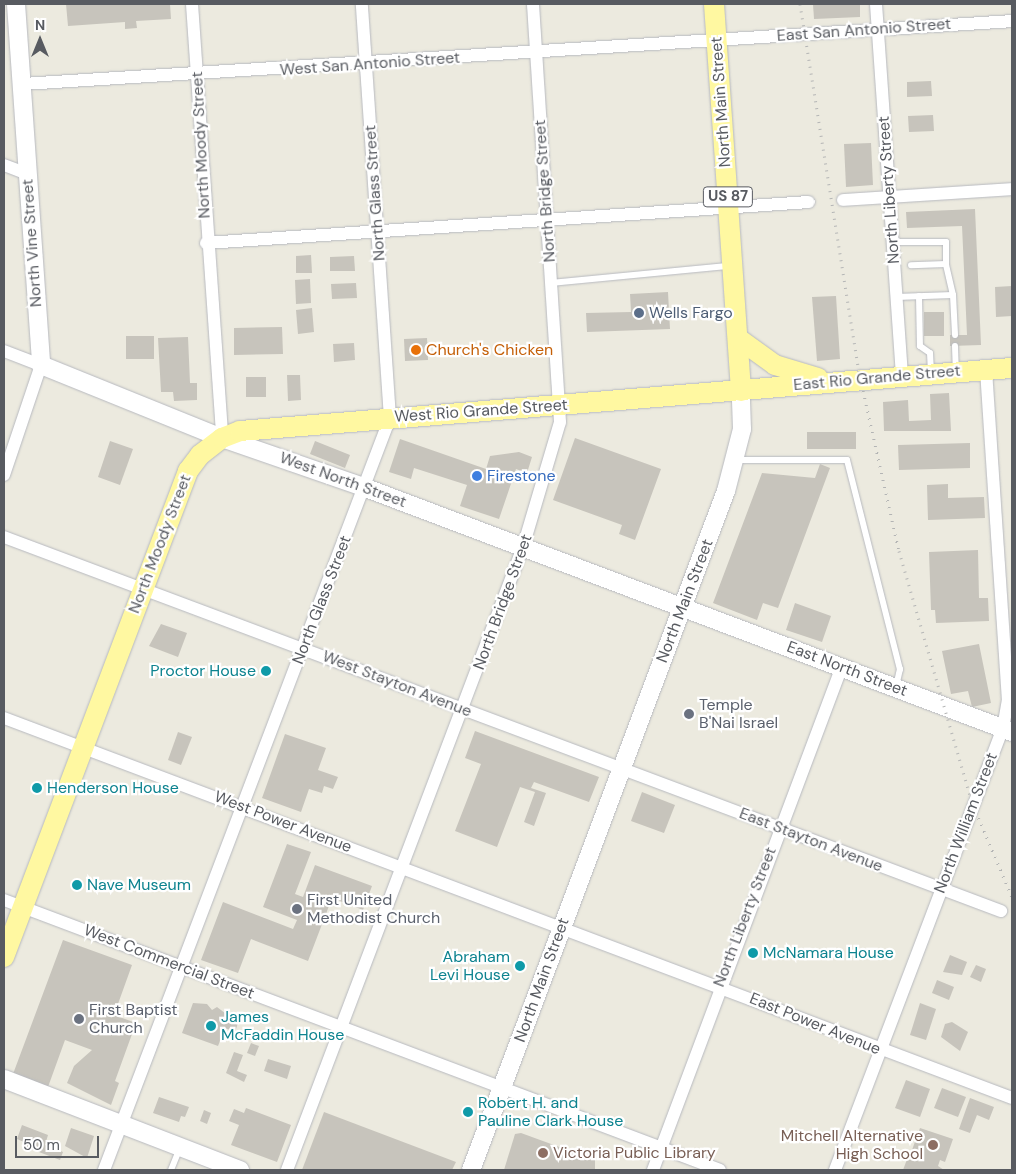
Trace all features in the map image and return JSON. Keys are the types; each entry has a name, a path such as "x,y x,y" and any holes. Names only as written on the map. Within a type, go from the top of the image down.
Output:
{"main road":[{"name":"North Main Street","path":"714,4 742,391"},
{"path":"739,338 775,365 827,381"},
{"name":"East Rio Grande Street","path":"742,391 827,381 1012,368"},
{"name":"West Rio Grande Street","path":"222,438 240,431 742,391"},
{"name":"North Moody Street","path":"4,956 13,904 82,747 188,471 200,455 222,438"}],"street":[{"name":"North Vine Street","path":"4,475 42,365 16,4"},
{"name":"North Moody Street","path":"192,4 206,243 222,438"},
{"name":"North Glass Street","path":"104,1170 184,967 242,806 366,488 390,418 362,4"},
{"name":"North Bridge Street","path":"287,1170 400,868 464,709 523,547 560,422 533,4"},
{"name":"North Liberty Street","path":"876,4 902,376"},
{"name":"East San Antonio Street","path":"717,40 1012,21"},
{"name":"West San Antonio Street","path":"23,84 367,65 535,51 717,40"},
{"path":"4,164 27,174"},
{"path":"843,200 1012,189"},
{"path":"206,243 377,234 809,202"},
{"name":"West North Street","path":"4,351 222,438 366,488 682,608"},
{"name":"North William Street","path":"834,1170 941,889 1007,730 1009,684 986,370"},
{"name":"North Main Street","path":"471,1170 736,460 742,391"},
{"name":"West Stayton Avenue","path":"4,537 303,648 620,770"},
{"name":"East North Street","path":"682,608 842,666 1007,730"},
{"name":"North Liberty Street","path":"653,1170 719,986 842,666"},
{"name":"West Power Avenue","path":"4,718 242,806 561,929"},
{"name":"East Stayton Avenue","path":"620,770 779,827 1001,911"},
{"name":"West Commercial Street","path":"13,904 720,1170"},
{"name":"East Power Avenue","path":"561,929 719,986 880,1050 1012,1098"},
{"path":"4,1079 121,1126 240,1170"}],"lane":[{"path":"892,242 946,242 946,264 953,295 955,335"},
{"path":"911,266 946,264"},
{"path":"551,284 733,265"},
{"path":"896,297 953,295"},
{"path":"919,296 920,346 930,353 932,374"},
{"path":"955,346 956,372"},
{"path":"736,460 847,460 900,669 896,687"},
{"path":"171,1170 180,1148"}],"building":[{"path":"66,4 170,4 171,19 136,21 137,28 125,29 125,22 68,26"},
{"path":"813,4 860,4 860,17 814,19"},
{"path":"931,81 932,96 907,97 907,82"},
{"path":"933,115 934,131 909,132 908,116"},
{"path":"871,143 873,185 846,187 844,144"},
{"path":"975,209 981,345 950,346 950,335 967,335 962,226 907,228 906,212"},
{"path":"311,255 312,273 296,273 296,256"},
{"path":"354,256 355,271 330,271 330,257"},
{"path":"310,279 311,303 296,304 295,280"},
{"path":"356,283 357,298 332,299 331,284"},
{"path":"1012,286 1012,316 996,317 995,287"},
{"name":"Wells Fargo","path":"668,292 670,329 587,332 586,313 631,312 630,294"},
{"path":"836,296 840,359 817,361 812,297"},
{"path":"312,308 314,332 298,334 296,310"},
{"path":"924,312 944,312 944,336 924,336"},
{"path":"282,327 283,354 234,355 234,328"},
{"path":"126,336 154,336 154,359 126,359"},
{"path":"188,337 190,383 197,383 197,400 174,401 173,392 161,392 158,338"},
{"name":"Church's Chicken","path":"427,338 428,360 405,361 404,339"},
{"path":"354,343 355,360 334,362 333,344"},
{"path":"287,375 300,375 301,400 288,401"},
{"path":"246,377 266,377 266,397 246,397"},
{"path":"949,393 951,431 884,431 883,402 908,400 909,421 931,420 930,394"},
{"path":"807,432 856,432 856,449 807,449"},
{"path":"575,438 661,469 635,540 619,534 622,525 553,500"},
{"name":"Firestone","path":"400,439 486,469 490,456 519,452 532,457 527,473 516,469 499,519 460,506 467,485 414,468 411,479 389,472"},
{"path":"110,441 133,449 120,485 98,477"},
{"path":"315,441 350,455 345,468 310,454"},
{"path":"970,443 970,468 899,470 898,445"},
{"path":"820,464 830,468 778,608 763,603 757,620 713,603 762,473 815,478"},
{"path":"948,484 948,498 984,497 985,518 928,520 927,485"},
{"path":"978,550 979,598 988,598 989,621 936,623 935,610 931,610 929,552"},
{"path":"795,603 831,616 822,642 786,630"},
{"path":"161,624 187,633 178,657 149,646"},
{"path":"979,644 991,703 972,707 968,691 951,694 942,651"},
{"path":"475,731 599,777 589,802 534,782 531,788 546,793 534,826 524,822 535,792 520,787 497,847 455,831 481,764 465,758"},
{"path":"178,732 192,737 181,765 168,760"},
{"path":"285,734 326,748 318,770 338,777 333,789 324,786 322,793 309,789 301,812 262,798"},
{"path":"642,792 675,805 664,833 631,821"},
{"name":"First United Methodist Church","path":"287,844 311,852 295,894 303,897 315,865 372,886 363,910 332,898 308,961 251,939 238,973 201,960 223,902 293,929 297,920 263,907"},
{"name":"First Baptist Church","path":"63,940 132,965 114,1015 136,1023 115,1081 119,1083 111,1105 67,1083 74,1066 92,1050 65,1040 48,1087 13,1074"},
{"path":"950,955 967,962 962,975 943,972"},
{"path":"976,965 986,969 981,982 970,977"},
{"path":"937,980 954,987 949,1000 932,993"},
{"name":"James McFaddin House","path":"193,1003 207,1004 212,1010 217,1007 238,1023 235,1032 225,1028 218,1046 182,1033"},
{"path":"920,1003 936,1009 926,1040 910,1035"},
{"path":"952,1022 968,1032 960,1051 941,1037 945,1024"},
{"path":"251,1043 259,1046 255,1056 247,1053"},
{"path":"234,1052 243,1055 237,1071 247,1075 244,1082 226,1073"},
{"path":"268,1059 291,1066 287,1079 264,1071"},
{"path":"906,1080 930,1089 920,1117 895,1108"},
{"path":"942,1088 966,1097 958,1117 934,1108"},
{"path":"159,1097 189,1107 185,1117 181,1116 179,1122 153,1113"},
{"path":"970,1098 994,1107 989,1120 977,1115 970,1133 959,1129"},
{"path":"246,1108 291,1125 277,1162 231,1145 239,1125 229,1121 234,1109 244,1113"},
{"path":"204,1110 211,1113 207,1124 200,1121"},
{"path":"324,1112 456,1162 452,1170 302,1170"},
{"path":"22,1125 48,1135 45,1145 63,1152 60,1160 23,1146 24,1142 17,1139"},
{"path":"71,1128 94,1136 87,1158 65,1146"},
{"name":"Mitchell Alternative High School","path":"920,1128 953,1139 945,1162 940,1160 938,1166 944,1170 903,1170 909,1154 915,1157 917,1152 912,1150"},
{"name":"Victoria Public Library","path":"521,1133 595,1160 595,1170 504,1170 515,1134"}],"railway":[{"path":"800,4 860,377 899,551 973,805 1012,897"}],"place":[{"name":"Wells Fargo","path":"639,313"},
{"name":"Church's Chicken","path":"416,350"},
{"name":"Firestone","path":"477,476"},
{"name":"Proctor House","path":"266,671"},
{"name":"Temple B'Nai Israel","path":"689,714"},
{"name":"Henderson House","path":"37,788"},
{"name":"Nave Museum","path":"77,885"},
{"name":"First United Methodist Church","path":"297,909"},
{"name":"McNamara House","path":"753,953"},
{"name":"Abraham Levi House","path":"520,966"},
{"name":"First Baptist Church","path":"79,1019"},
{"name":"James McFaddin House","path":"211,1026"},
{"name":"Robert H. and Pauline Clark House","path":"468,1112"},
{"name":"Mitchell Alternative High School","path":"933,1145"},
{"name":"Victoria Public Library","path":"543,1153"}]}
